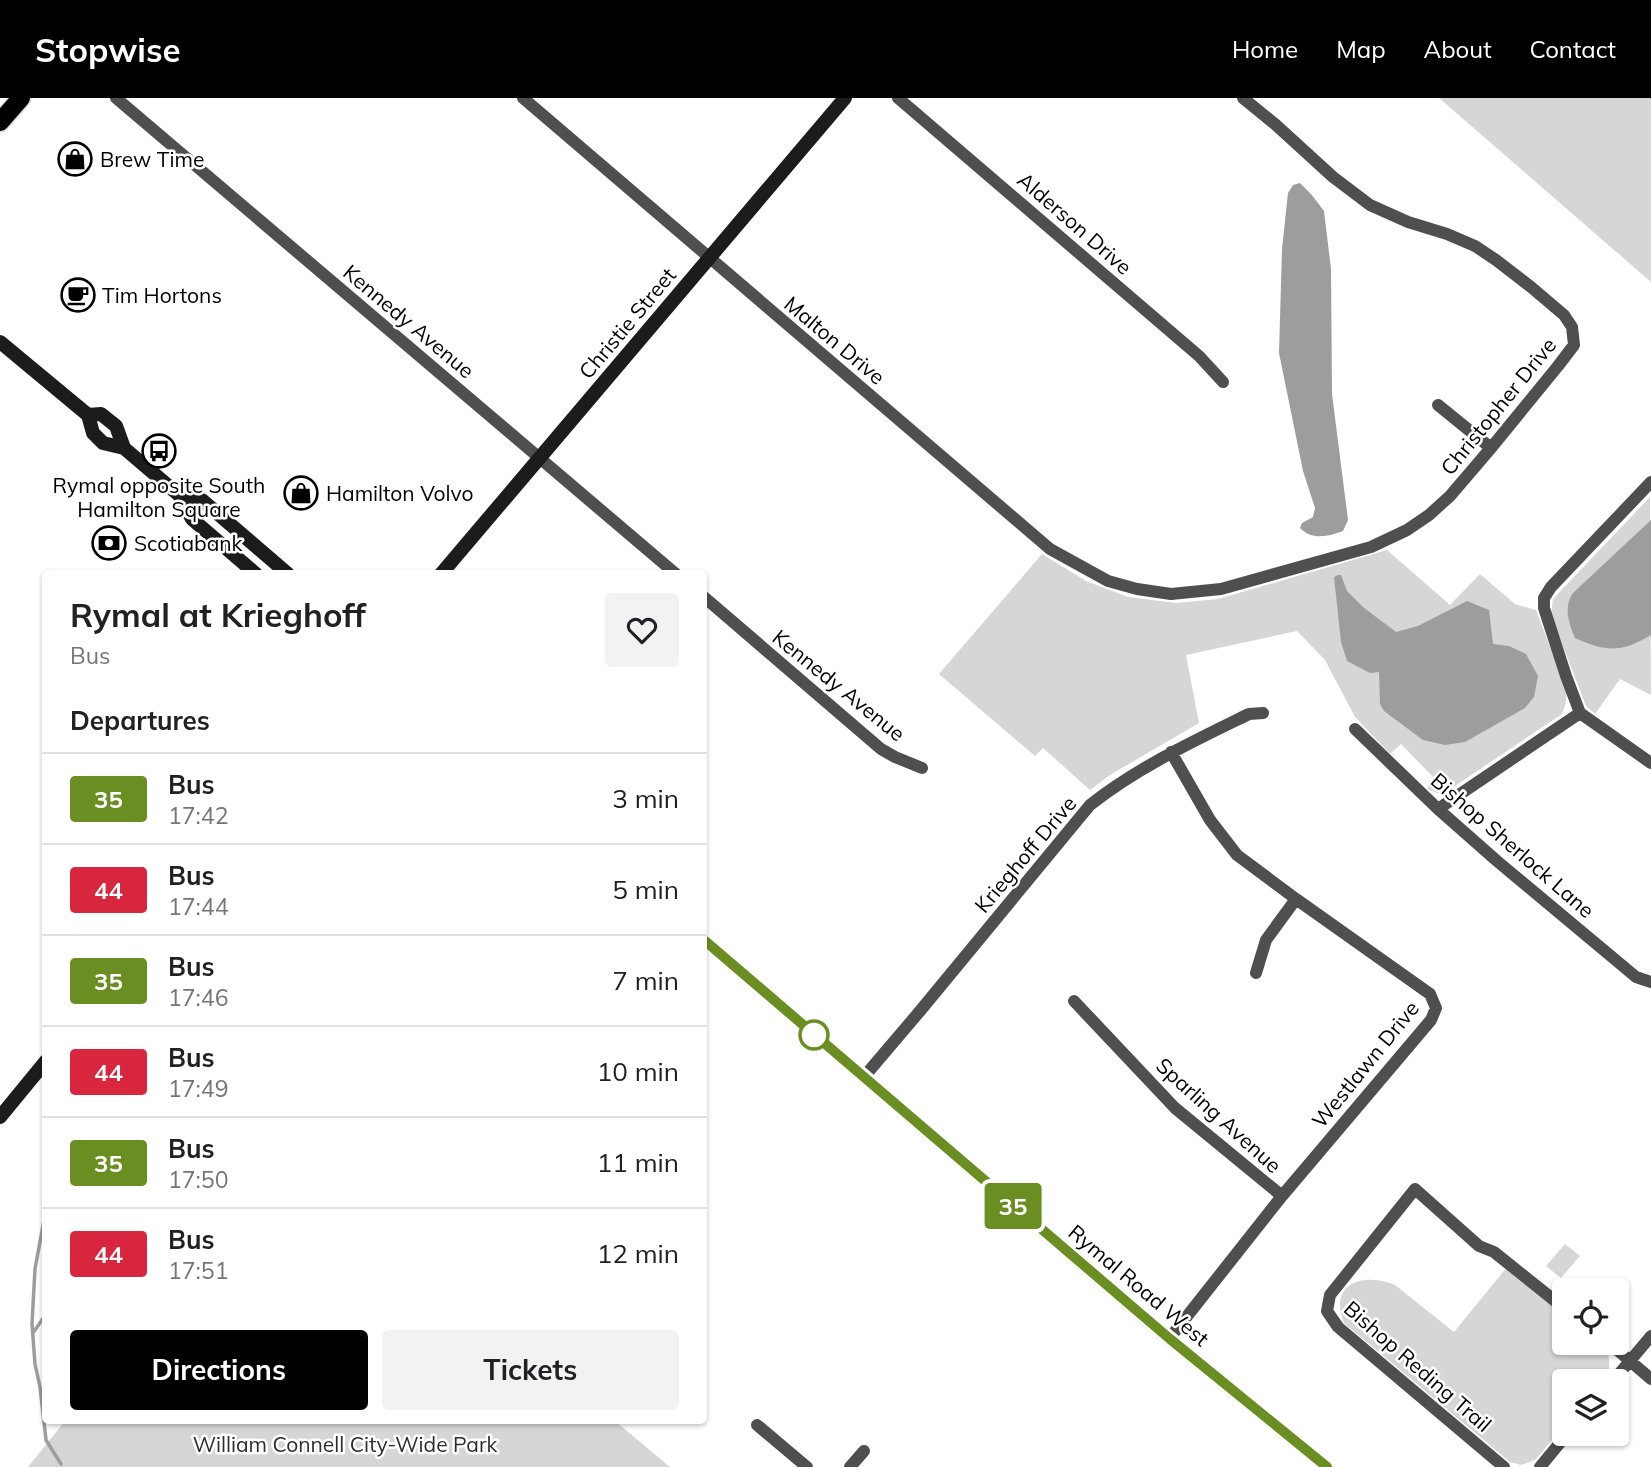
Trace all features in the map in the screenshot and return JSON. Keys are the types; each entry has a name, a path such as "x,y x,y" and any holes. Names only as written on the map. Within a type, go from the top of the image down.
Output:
{"main road":[{"path":"0,122 21,98"},
{"name":"Christie Street","path":"444,570 845,98"},
{"path":"0,342 88,415 93,433 103,443 124,448 179,495 192,519 251,570"},
{"path":"88,415 102,414 116,426 124,448"},
{"path":"179,495 202,500 283,570"},
{"name":"Rymal Road West","path":"707,943 1170,1339 1327,1467"},
{"path":"0,1117 42,1066"}],"street":[{"name":"Kennedy Avenue","path":"116,98 671,570"},
{"name":"Malton Drive","path":"523,98 1049,549 1108,581 1137,589"},
{"name":"Alderson Drive","path":"898,98 1199,355 1223,382"},
{"name":"Christopher Drive","path":"1137,589 1171,594 1221,589 1371,547 1407,530 1450,496 1574,345 1572,327 1563,315 1496,260 1475,246 1370,205 1333,177 1242,98"},
{"path":"1438,405 1491,448"},
{"path":"1651,482 1551,587 1544,598 1544,608 1580,713 1651,764"},
{"name":"Kennedy Avenue","path":"707,600 881,749 922,768"},
{"name":"Krieghoff Drive","path":"863,1078 1090,805 1116,785 1171,752 1249,713 1262,713"},
{"path":"1438,809 1580,713"},
{"name":"Bishop Sherlock Lane","path":"1355,729 1497,861 1636,977 1651,982"},
{"name":"Westlawn Drive","path":"1170,1339 1282,1196 1431,1020 1436,1008 1430,994 1237,855 1210,820 1171,752"},
{"path":"1256,972 1266,940 1296,899"},
{"name":"Sparling Avenue","path":"1074,1001 1175,1108 1282,1196"},
{"name":"Bishop Reding Trail","path":"1504,1467 1338,1327 1326,1311 1329,1295 1415,1189 1479,1246 1494,1252 1552,1298"},
{"path":"1623,1369 1651,1336"},
{"path":"1624,1355 1651,1378"},
{"path":"757,1425 807,1467"},
{"path":"1539,1467 1557,1446"},
{"path":"850,1467 864,1451"}],"green space":[{"path":"1439,98 1651,98 1651,282"},
{"path":"1650,497 1651,695 1620,679 1595,714 1586,706 1551,615 1553,599"},
{"path":"1387,550 1450,605 1480,574 1515,604 1536,610 1567,692 1562,714 1440,794 1427,789 1435,779 1401,744 1390,754 1355,717 1325,660 1297,631 1186,655 1199,723 1110,775 1090,790 1043,748 1035,756 939,674 1042,554 1086,581 1128,597 1176,603 1218,599"},
{"path":"1565,1244 1580,1256 1561,1278 1546,1266"},
{"path":"1507,1267 1552,1305 1552,1355 1608,1355 1608,1369 1552,1369 1552,1440 1535,1460 1521,1465 1510,1462 1344,1323 1340,1309 1341,1298 1352,1284 1371,1280 1383,1281 1395,1285 1454,1332"},
{"name":"William Connell City-Wide Park","path":"63,1424 619,1424 670,1467 28,1467"}],"shaded area":[{"path":"1300,183 1324,211 1331,269 1332,394 1348,520 1343,531 1320,536 1304,532 1300,528 1302,523 1313,517 1315,508 1303,471 1279,353 1282,249 1288,193 1293,185"},
{"path":"1651,520 1651,635 1622,648 1605,648 1575,638 1568,610 1573,593"},
{"path":"1341,575 1347,591 1363,607 1396,632 1418,626 1467,601 1489,610 1493,644 1509,646 1526,654 1538,676 1534,697 1525,708 1465,742 1445,745 1423,740 1384,711 1380,704 1379,672 1370,673 1347,661 1341,642 1334,577"}],"waterway":[{"path":"42,1231 35,1269 32,1324 42,1405"},
{"path":"33,1333 42,1320"},
{"path":"44,1424 46,1440 61,1464"}],"bus line":[{"name":"35","path":"707,943 1170,1339 1327,1467"}],"place":[{"name":"Brew Time","path":"75,159"},
{"name":"Tim Hortons","path":"78,295"},
{"name":"Rymal opposite South Hamilton Square","path":"159,451"},
{"name":"Hamilton Volvo","path":"301,493"},
{"name":"Scotiabank","path":"109,543"}]}
